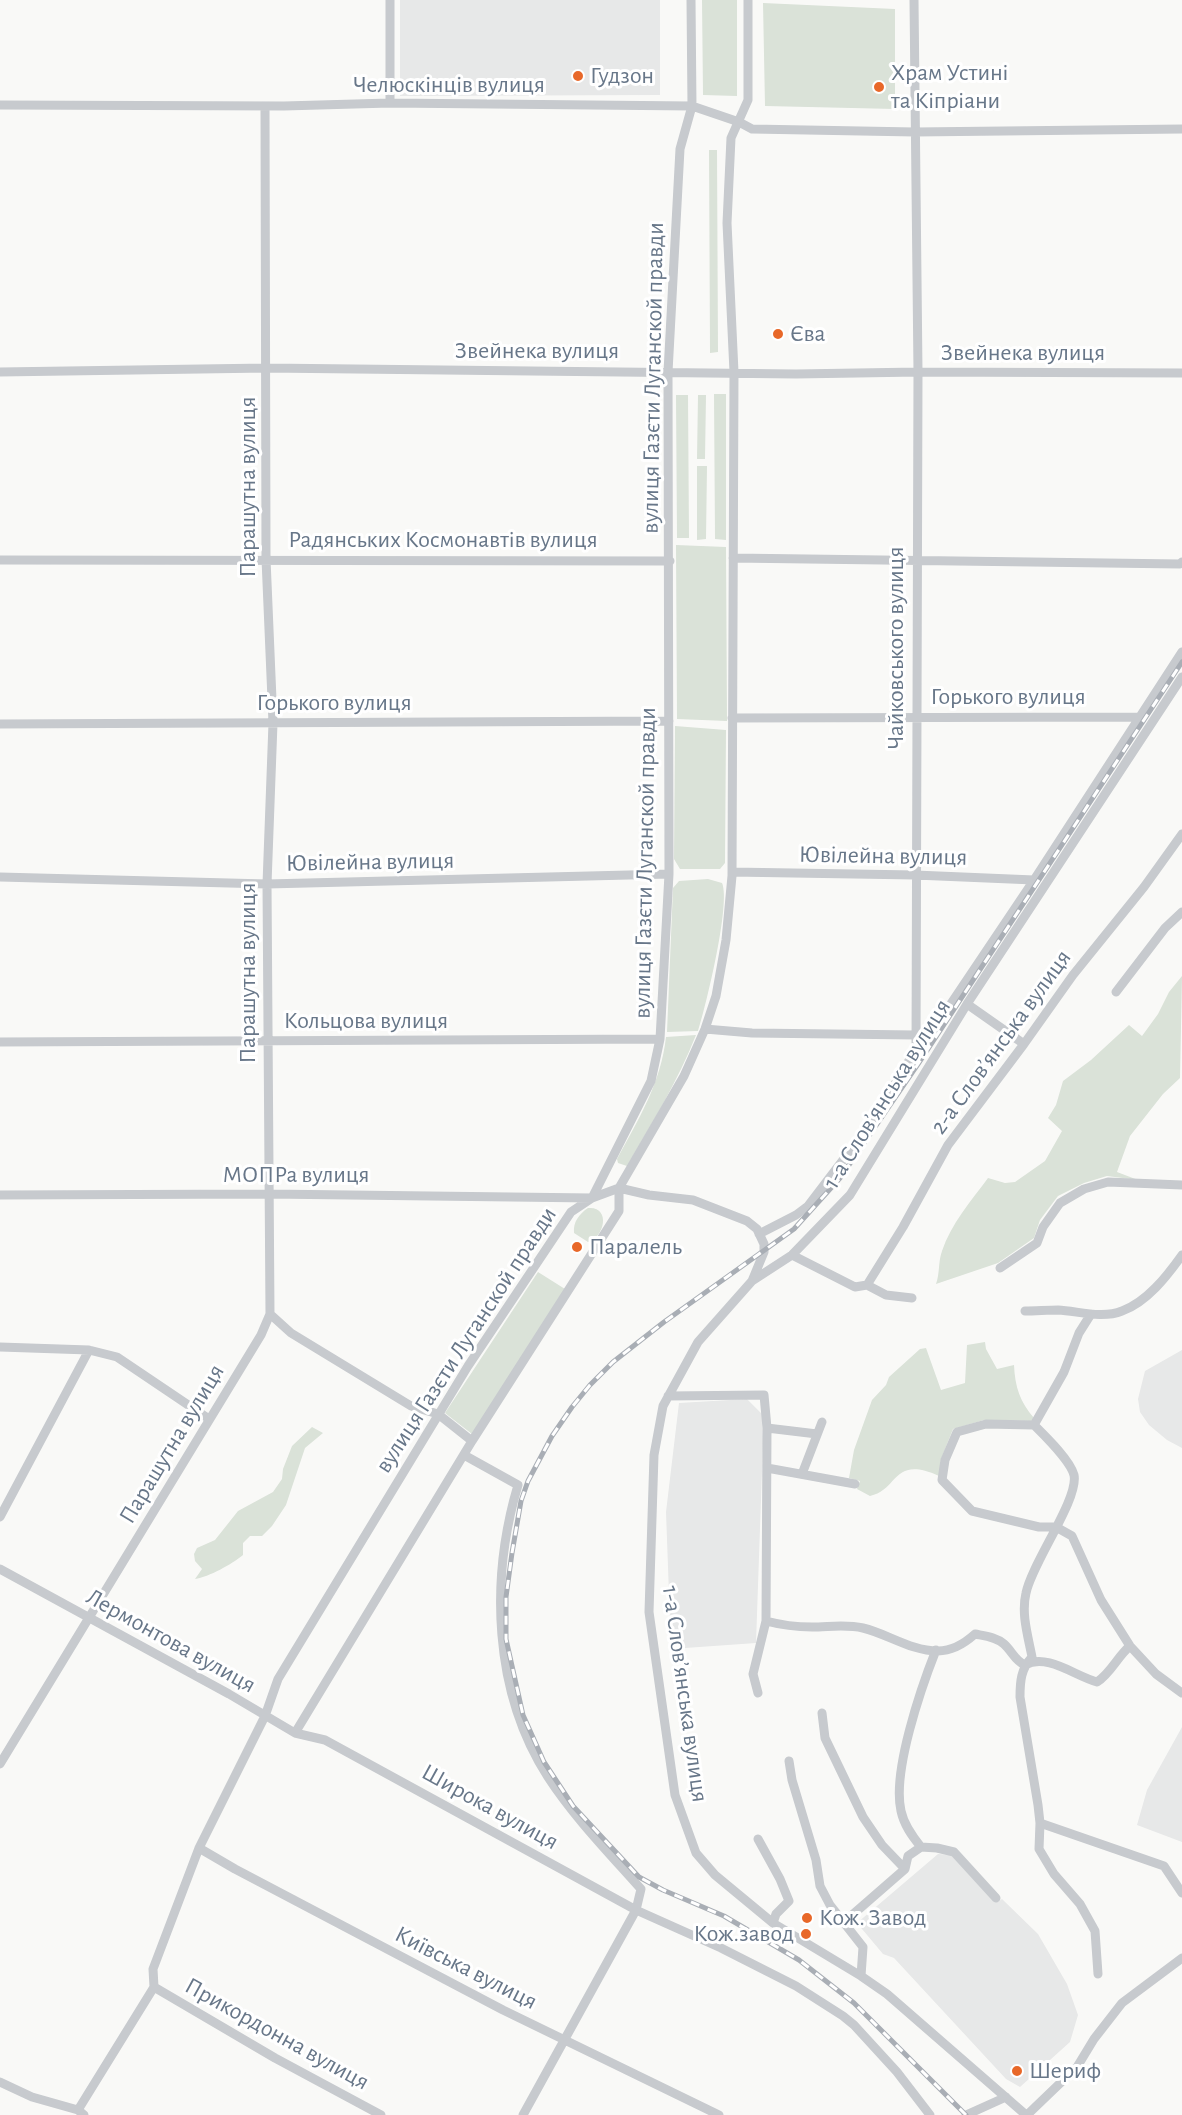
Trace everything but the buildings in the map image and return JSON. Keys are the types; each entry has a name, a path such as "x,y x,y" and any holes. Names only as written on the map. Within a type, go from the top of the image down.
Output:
{"street":[{"path":"390,0 390,103"},
{"name":"вулиця Газєти Луганской правди","path":"81,2113 154,1987 153,1969 199,1848 265,1716 278,1679 474,1356 571,1212 592,1198 651,1081 660,1039 669,874 668,372 680,149 693,106 691,0"},
{"path":"295,1733 472,1441 620,1211 619,1188 684,1076 705,1029 716,996 726,940 732,872 734,372 727,223 731,138 748,100 748,0"},
{"name":"Чайковського вулиця","path":"759,1234 796,1215 808,1206 872,1122 916,1049 915,717 918,372 914,0"},
{"name":"Челюскінців вулиця","path":"0,105 265,106 390,103 693,106 739,122 752,129 915,132 1182,129"},
{"name":"Парашутна вулиця","path":"0,1764 261,1335 270,1314 267,884 273,723 266,559 265,106"},
{"name":"Звейнека вулиця","path":"0,372 267,368 796,374 1182,373"},
{"path":"733,558 1181,563"},
{"name":"Радянських Космонавтів вулиця","path":"0,560 670,561"},
{"path":"705,1029 752,1033 916,1035 938,1023 1182,652"},
{"name":"1-а Слов’янська вулиця","path":"1027,2115 887,1994 773,1923 724,1883 696,1853 675,1795 649,1612 654,1455 663,1406 698,1342 752,1281 792,1255 850,1195 967,1004 1179,689 1182,676"},
{"name":"Горького вулиця","path":"732,718 1140,717"},
{"name":"Горького вулиця","path":"0,724 669,721"},
{"name":"2-а Слов’янська вулиця","path":"867,1285 903,1227 948,1145 1073,975 1144,887 1182,834"},
{"name":"Ювілейна вулиця","path":"732,872 915,875 1034,880"},
{"name":"Ювілейна вулиця","path":"0,877 267,884 669,874"},
{"path":"1116,992 1166,928 1182,912"},
{"path":"967,1004 1024,1044"},
{"name":"Кольцова вулиця","path":"0,1042 660,1039"},
{"path":"1000,1268 1038,1242 1043,1227 1060,1203 1084,1189 1108,1182 1182,1185"},
{"path":"592,1198 619,1188 649,1195 693,1200 747,1221 757,1229 764,1244 764,1252 752,1281"},
{"name":"МОПРа вулиця","path":"0,1195 269,1194 592,1198"},
{"path":"792,1255 855,1287 867,1285 886,1295 912,1298"},
{"path":"1025,1311 1057,1310 1111,1314 1122,1311 1137,1303 1169,1273 1182,1255"},
{"path":"270,1314 291,1333 411,1406 438,1414 472,1441"},
{"path":"1034,1425 1064,1372 1079,1333 1091,1314"},
{"path":"0,1347 89,1350 117,1357 209,1419"},
{"path":"0,1517 89,1350"},
{"path":"668,1396 764,1395 767,1428 766,1621 753,1674 758,1693"},
{"path":"802,1474 822,1422"},
{"path":"1098,1974 1095,1931 1080,1904 1054,1874 1039,1849 1040,1823 1020,1697 1020,1679 1025,1665 1032,1657 1023,1611 1025,1594 1033,1569 1056,1527 1071,1499 1074,1475 1058,1449 1034,1425 986,1424 957,1432 945,1460 942,1480 972,1511 1039,1527 1056,1527 1072,1536 1101,1600 1130,1646 1156,1674 1182,1693"},
{"path":"767,1428 817,1434"},
{"path":"464,1455 518,1485 508,1524 500,1611 501,1634 514,1701 525,1734 565,1803 641,1889 636,1910 523,2115"},
{"path":"766,1468 855,1484"},
{"name":"Лермонтова вулиця","path":"0,1569 229,1694 295,1733 326,1740"},
{"path":"766,1621 782,1626 834,1625 862,1628 892,1640 936,1650 964,1644 975,1634 988,1636 1003,1642 1019,1662 1025,1665"},
{"path":"1025,1665 1034,1660 1047,1663 1097,1682 1105,1677 1119,1654 1130,1646"},
{"path":"921,1847 910,1833 900,1810 900,1783 909,1734 924,1680 936,1650"},
{"path":"822,1713 825,1738 863,1817 872,1833 905,1869"},
{"name":"Широка вулиця","path":"326,1740 636,1910 796,1986 843,2016 897,2072 930,2115"},
{"path":"789,1761 792,1780 816,1860 820,1886 830,1905 862,1947 861,1976"},
{"path":"1040,1823 1164,1866 1182,1893"},
{"path":"758,1839 789,1901 776,1914 773,1923"},
{"path":"843,1923 905,1869 908,1856 921,1847 954,1852 996,1898"},
{"name":"Київська вулиця","path":"199,1848 235,1869 563,2039 720,2115"},
{"path":"1027,2115 1077,2067 1094,2039 1122,2003 1182,1958"},
{"name":"Прикордонна вулиця","path":"154,1987 275,2058 381,2115"},
{"path":"0,2082 32,2097 81,2113"},
{"path":"966,2115 1006,2097"}],"shaded area":[{"path":"400,0 660,0 660,95 400,96"},
{"path":"702,0 737,0 737,96 703,95"},
{"path":"763,3 895,9 895,109 765,106"},
{"path":"709,150 717,150 718,352 710,353"},
{"path":"714,394 726,394 726,540 715,539"},
{"path":"676,395 688,395 689,538 677,538"},
{"path":"698,395 706,395 705,459 697,459"},
{"path":"697,466 707,466 706,539 697,540"},
{"path":"676,545 726,547 727,721 677,719"},
{"path":"675,726 726,730 725,863 720,869 680,869 674,859"},
{"path":"708,879 722,883 724,894 716,955 702,1018 698,1031 667,1032 673,888 679,881"},
{"path":"1182,976 1180,1078 1163,1094 1130,1136 1117,1172 1138,1180 1107,1176 1084,1183 1058,1196 1040,1220 1034,1238 998,1263 936,1284 946,1241 962,1213 988,1178 1005,1183 1015,1182 1045,1161 1062,1131 1048,1118 1056,1105 1063,1081 1091,1060 1129,1025 1142,1036 1158,1014 1169,992"},
{"path":"696,1035 673,1085 627,1166 618,1163 617,1159 654,1086 666,1037"},
{"path":"588,1208 600,1212 603,1222 602,1229 594,1239 588,1242 574,1233 574,1225"},
{"path":"538,1272 565,1289 472,1434 445,1413"},
{"path":"985,1342 986,1349 997,1369 1014,1365 1019,1394 1034,1418 1031,1421 984,1420 953,1429 941,1459 939,1476 912,1469 898,1476 879,1493 870,1496 857,1489 860,1481 849,1478 854,1450 872,1400 886,1385 889,1377 920,1349 926,1348 941,1390 965,1383 967,1345"},
{"path":"1182,1350 1182,1448 1167,1440 1149,1425 1140,1412 1138,1399 1145,1371"},
{"path":"747,1399 762,1414 756,1643 671,1649 666,1512 679,1403"},
{"path":"312,1427 323,1433 305,1448 286,1505 272,1526 262,1536 250,1536 243,1543 243,1555 238,1559 213,1573 195,1579 202,1569 195,1561 194,1554 197,1548 215,1540 238,1511 273,1492 282,1479 283,1469 292,1446"},
{"path":"1182,1727 1182,1842 1137,1825 1147,1790"},
{"path":"938,1854 953,1855 998,1902 1002,1899 1038,1934 1067,1984 1078,2015 1070,2042 1020,2087 1006,2079 894,1958 883,1954 857,1923"}],"railway":[{"path":"966,2115 854,2003 799,1960 724,1916 663,1890 639,1877 573,1806 544,1762 523,1715 506,1639 506,1597 512,1553 521,1501 528,1481 552,1436 572,1407 613,1362 664,1322 794,1229 840,1178 918,1064 1182,662"}],"place":[{"name":"Гудзон","path":"578,76"},
{"name":"Храм Устині та Кіпріани","path":"879,87"},
{"name":"Єва","path":"778,334"},
{"name":"Паралель","path":"577,1247"},
{"name":"Кож. Завод","path":"807,1918"},
{"name":"Кож.завод","path":"806,1934"},
{"name":"Шериф","path":"1017,2071"}]}
